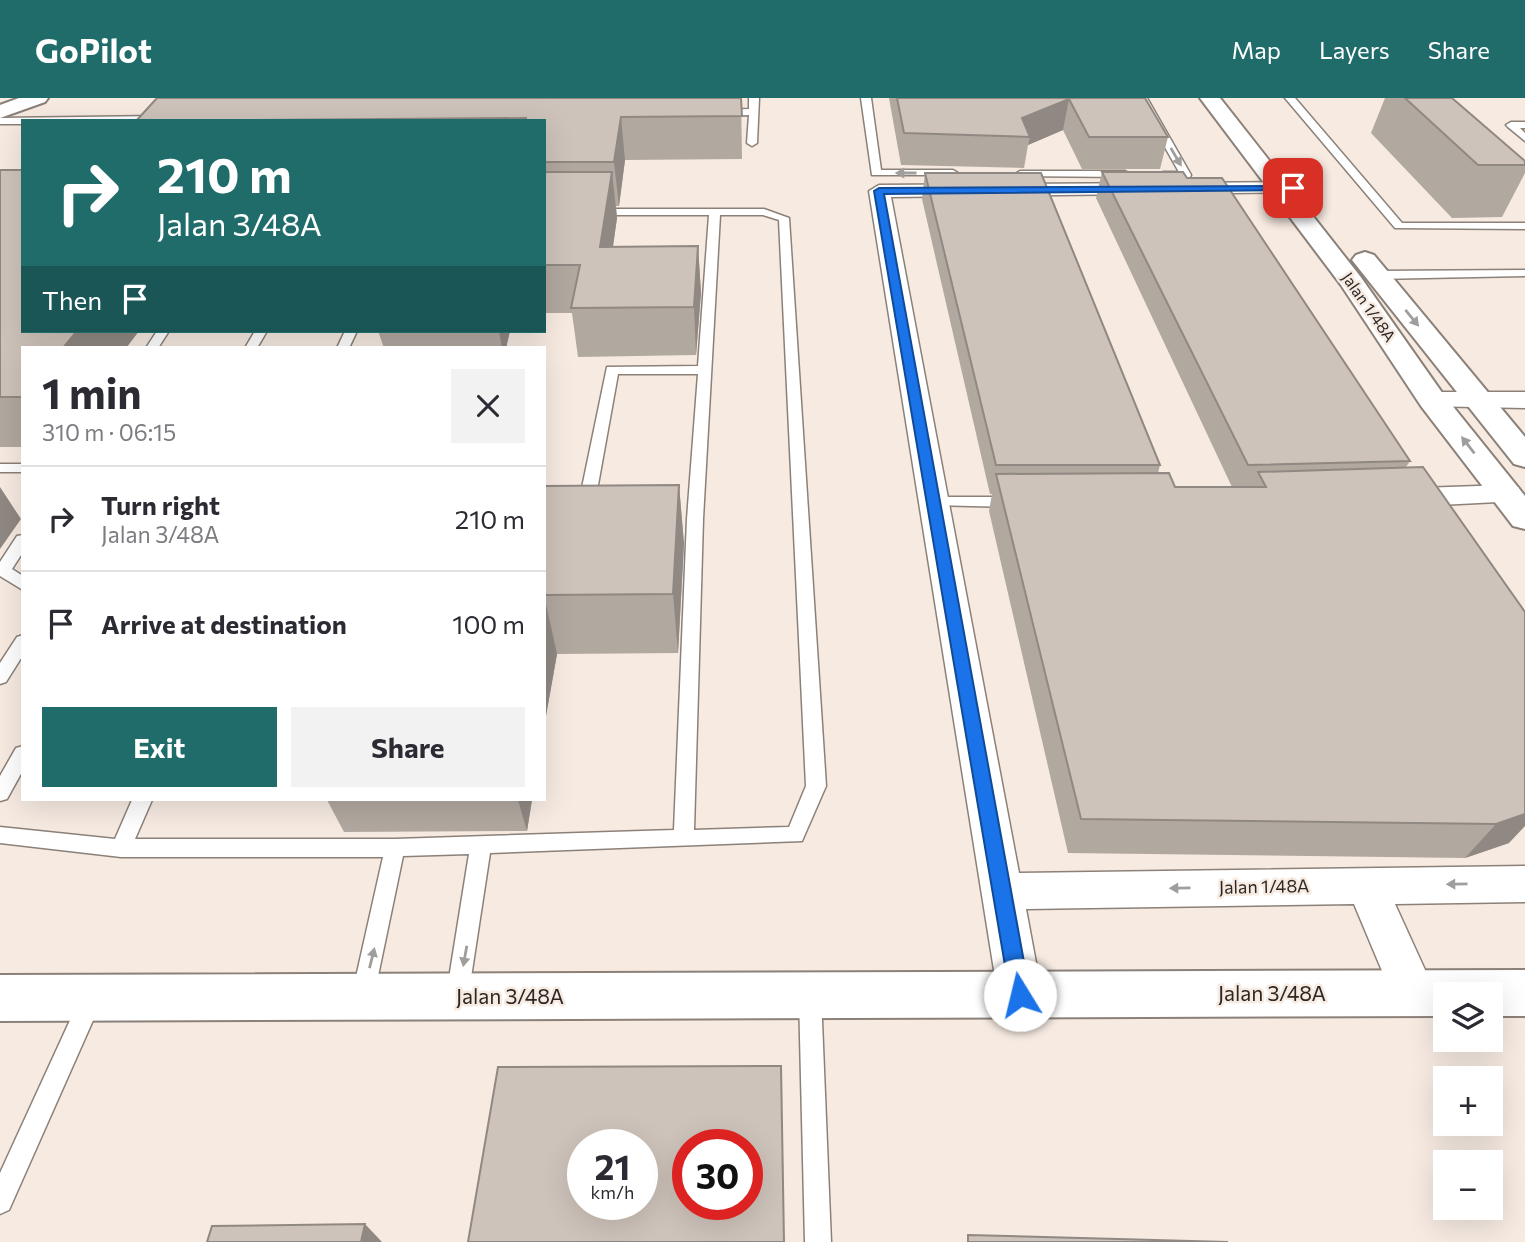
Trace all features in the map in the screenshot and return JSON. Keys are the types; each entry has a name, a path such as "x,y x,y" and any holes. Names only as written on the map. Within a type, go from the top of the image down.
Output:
{"main road":[{"path":"0,100 6,98"},
{"path":"0,112 38,98"},
{"name":"Jalan 1/48A","path":"1210,98 1351,281 1432,400 1516,506"},
{"name":"Jalan 1/48A","path":"1233,98 1525,457"},
{"name":"Jalan 3/48A","path":"0,998 1525,993"}],"street":[{"path":"1020,995 879,191 1308,188"},
{"path":"1219,189 1234,212"},
{"path":"1432,400 1523,402"},
{"path":"1443,530 1411,489 1516,506"},
{"name":"Jalan 1/48A","path":"1003,891 1525,884"},
{"path":"1366,886 1414,994"}],"lane":[{"path":"752,143 754,98"},
{"path":"866,98 876,173 971,174"},
{"path":"1142,98 1186,175 1146,174"},
{"path":"1290,98 1399,226 1525,226"},
{"path":"713,113 754,112"},
{"path":"0,121 21,121"},
{"path":"1525,125 1511,125 1525,138"},
{"path":"1011,174 1133,174"},
{"path":"684,838 688,519 715,211"},
{"path":"0,835 121,848 396,848 795,835 816,786 784,218 764,212 546,212"},
{"path":"1376,275 1525,273"},
{"path":"598,519 584,519 612,370 703,370"},
{"path":"0,468 21,468"},
{"path":"935,502 1028,502"},
{"path":"21,543 3,570 21,583"},
{"path":"0,677 21,643"},
{"path":"0,793 21,756"},
{"path":"121,848 142,801"},
{"path":"457,997 481,845"},
{"path":"363,997 396,848"},
{"path":"810,996 818,1242"},
{"path":"0,1201 91,999"}],"building":[{"path":"157,98 741,98 742,116 621,117 614,162 546,162 546,119 138,119"},
{"path":"897,98 1145,98 1168,137 1089,137 1069,99 1022,118 1030,137 904,133"},
{"path":"1405,98 1452,98 1525,161 1525,165 1478,165"},
{"path":"0,170 21,170 21,333 75,333 65,346 21,346 21,397 0,397"},
{"path":"546,172 612,172 600,247 698,246 694,307 571,308 580,265 546,265"},
{"path":"1102,172 1183,172 1187,178 1222,178 1410,461 1248,465"},
{"path":"925,173 1041,173 1160,465 996,465"},
{"path":"1423,467 1525,612 1525,814 1496,824 1081,819 996,474 1169,473 1175,487 1266,487 1258,472"},
{"path":"679,485 673,594 546,595 546,486"},
{"path":"781,1066 784,1242 468,1242 498,1067"},
{"path":"365,1224 361,1242 207,1242 212,1226"},
{"path":"968,1235 1228,1242 968,1242"}],"route":[{"path":"1020,995 879,191 1293,188"}]}
